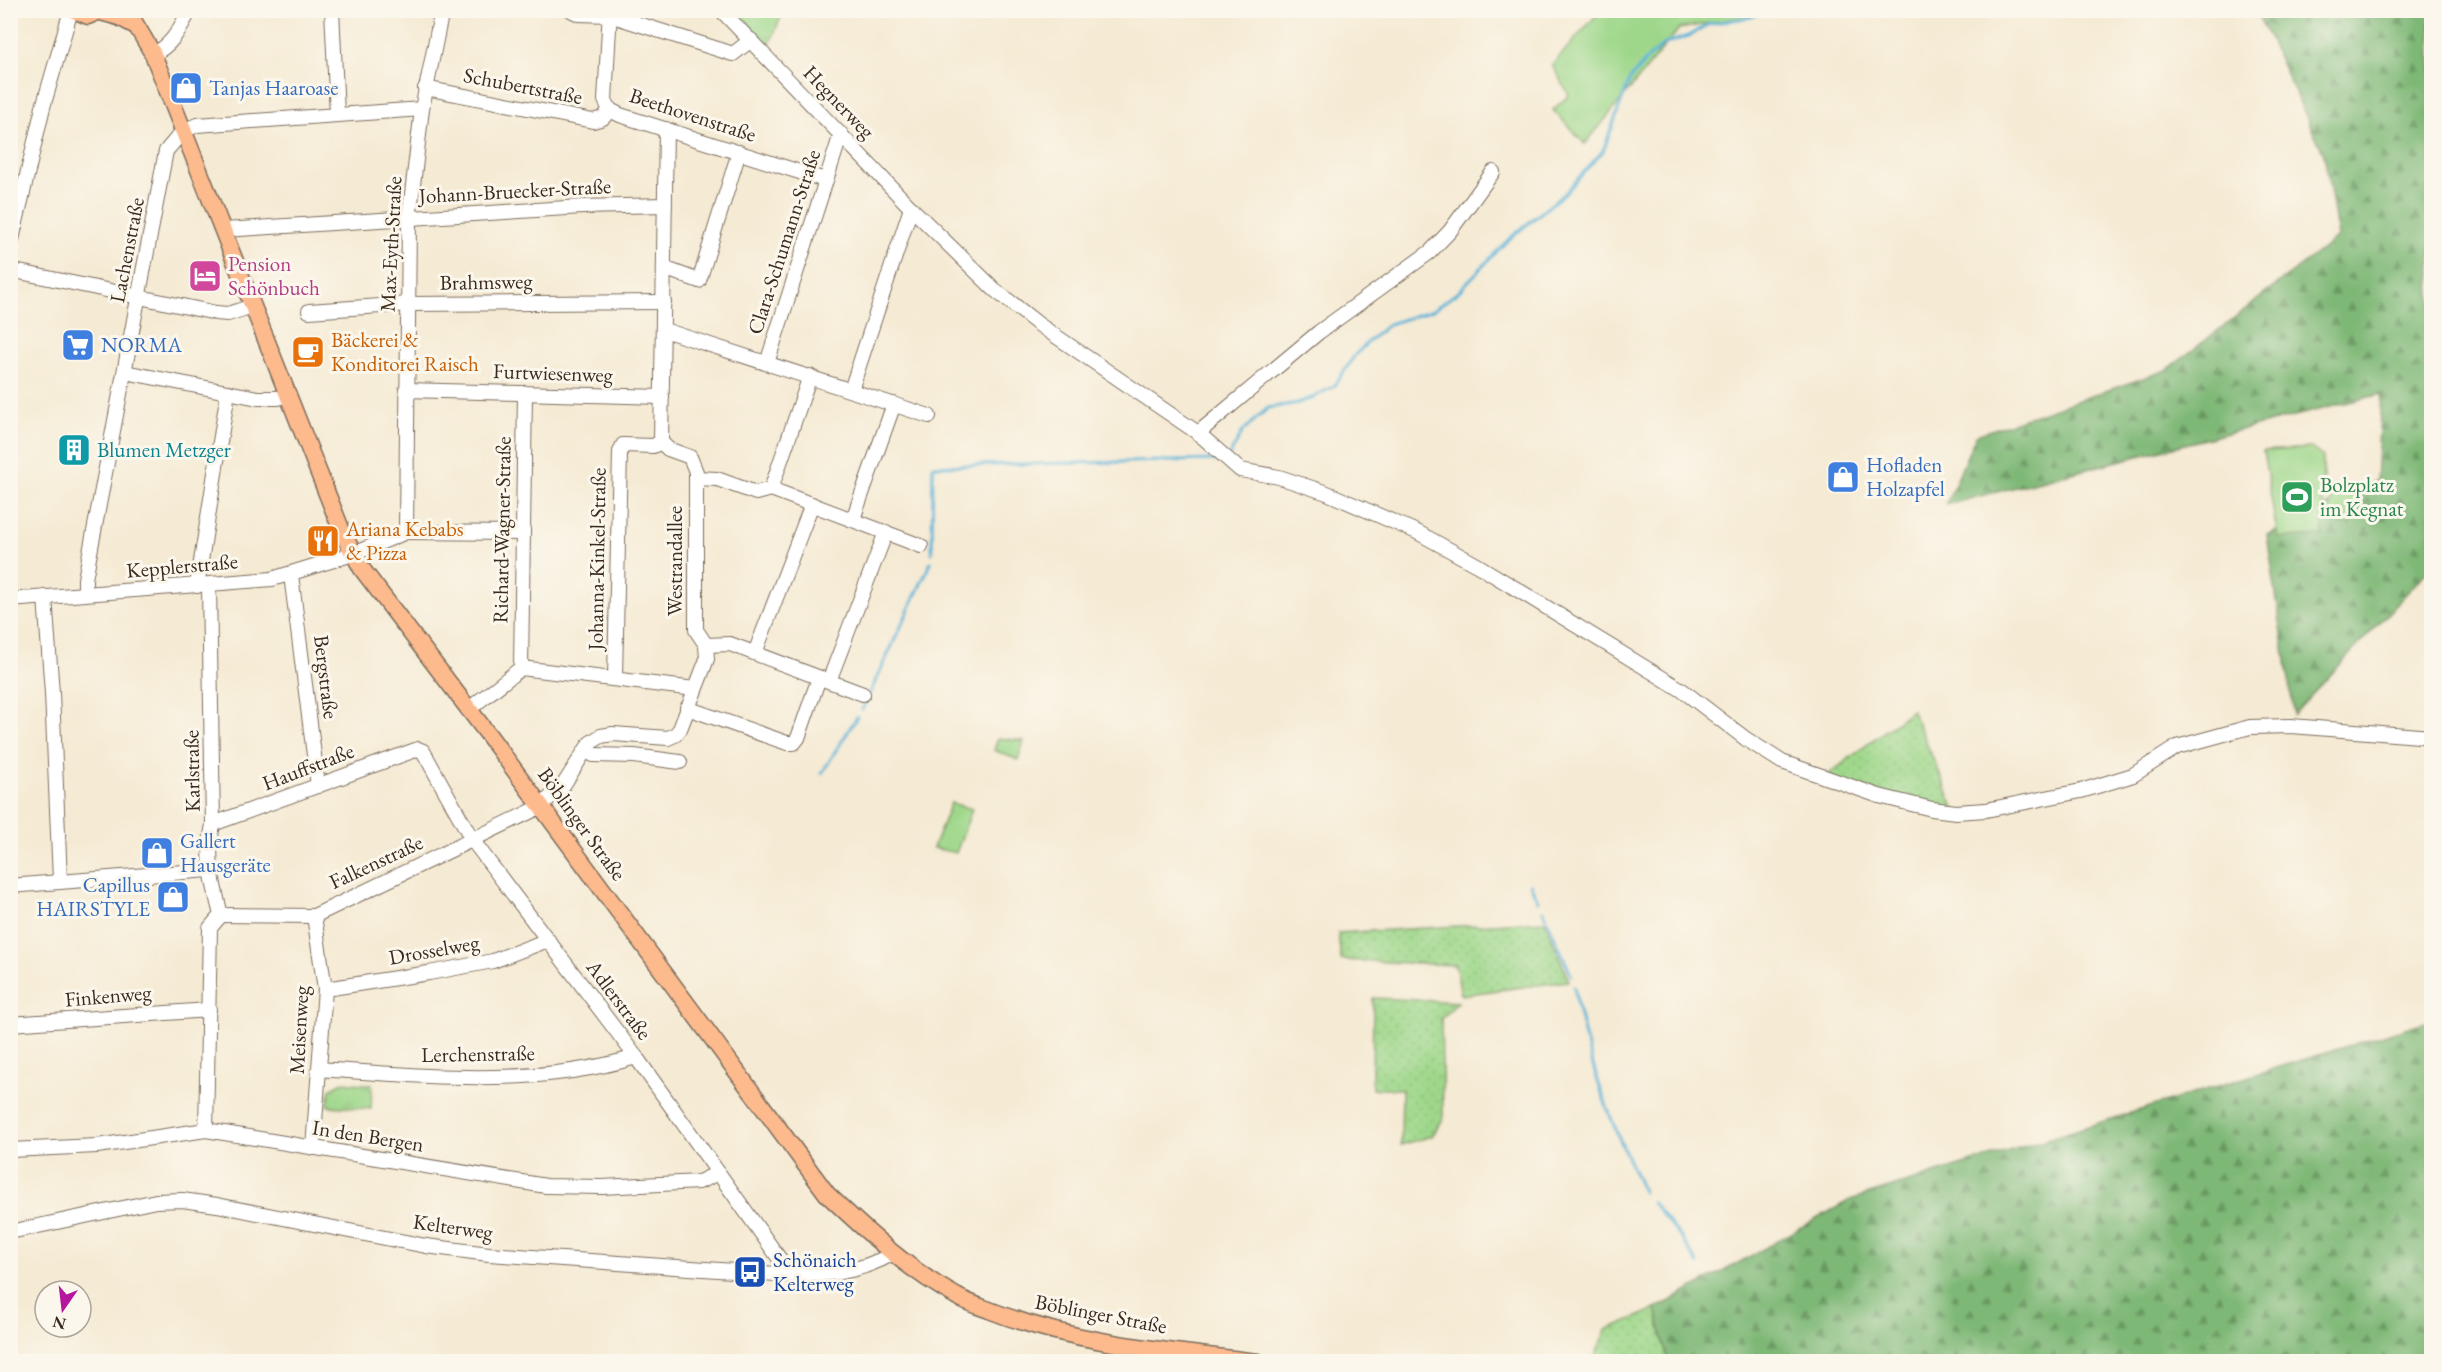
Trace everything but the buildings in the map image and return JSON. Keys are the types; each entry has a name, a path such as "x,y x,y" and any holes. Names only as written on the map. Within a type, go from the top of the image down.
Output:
{"main road":[{"name":"Böblinger Straße","path":"124,10 153,54 343,534 353,554 827,1194 892,1254 957,1297 1051,1332 1258,1362"},
{"path":"76,12 88,16 101,11 118,17 139,30"}],"street":[{"path":"153,54 163,50 172,41 190,10"},
{"path":"332,10 337,114"},
{"name":"Max-Eyth-Straße","path":"406,532 409,219 425,88 442,10"},
{"path":"571,10 579,14 610,13 734,54 751,40"},
{"name":"Hegnerweg","path":"722,10 910,208 995,290 1038,324 1198,432 1240,470 1279,477 1357,505 1417,532 1477,565 1682,690 1746,739 1782,762 1831,781 1900,801 1956,812 1986,810 2046,799 2133,775 2177,747 2250,727 2291,726 2432,737"},
{"path":"10,248 27,169 53,74 76,12"},
{"name":"Beethovenstraße","path":"610,13 605,100 610,110 825,180"},
{"name":"Schubertstraße","path":"425,88 594,121 603,118 610,110"},
{"path":"183,131 197,125 422,109"},
{"path":"661,442 666,129"},
{"name":"Lachenstraße","path":"85,594 85,579 166,151 183,131"},
{"name":"Clara-Schumann-Straße","path":"767,363 841,134"},
{"path":"664,268 699,281 739,152"},
{"path":"1198,432 1319,332 1430,252 1450,231 1493,172"},
{"name":"Johann-Bruecker-Straße","path":"224,230 582,207 665,205"},
{"path":"851,390 910,208"},
{"path":"10,270 228,314 253,306"},
{"name":"Brahmsweg","path":"309,311 409,304 664,302"},
{"name":"Clara-Schumann-Straße","path":"664,330 929,416"},
{"path":"125,372 266,399 289,395"},
{"path":"771,489 810,376"},
{"name":"Furtwiesenweg","path":"406,390 662,397"},
{"name":"Karlstraße","path":"221,915 209,870 210,837 213,824 203,586 228,392"},
{"name":"Richard-Wagner-Straße","path":"521,668 525,393"},
{"path":"853,519 894,404"},
{"name":"Westrandallee","path":"661,442 668,449 690,457 696,472 696,630 706,645"},
{"name":"Johanna-Kinkel-Straße","path":"615,678 620,452 623,445 653,446 661,442"},
{"path":"696,478 717,479 756,494 771,489 921,546"},
{"path":"755,653 812,504"},
{"path":"353,554 406,532 523,533"},
{"path":"687,708 787,743 794,743 824,680 886,532"},
{"name":"Kepplerstraße","path":"10,600 203,586 291,575 353,554"},
{"name":"Bergstraße","path":"291,575 318,786"},
{"path":"45,597 52,693 60,880"},
{"path":"540,807 564,784 590,743 601,736 613,734 668,738 675,735 680,729 707,659 706,645 730,644 863,694"},
{"path":"468,710 521,668 695,689"},
{"name":"Hauffstraße","path":"213,824 418,749"},
{"name":"Adlerstraße","path":"418,749 427,755 473,841 636,1058 791,1275"},
{"path":"593,755 634,756 680,762"},
{"name":"Falkenstraße","path":"221,915 314,915 540,807"},
{"path":"10,886 60,880 209,870"},
{"path":"206,1130 210,928 221,915"},
{"name":"Meisenweg","path":"313,1148 325,989 314,915"},
{"name":"Drosselweg","path":"325,989 493,961 548,940"},
{"name":"Finkenweg","path":"10,1024 209,1010"},
{"name":"Lerchenstraße","path":"319,1069 475,1078 529,1076 604,1067 636,1058"},
{"name":"In den Bergen","path":"10,1150 97,1146 206,1130 546,1186 602,1187 699,1182 718,1173"},
{"name":"Kelterweg","path":"10,1232 156,1201 182,1200 426,1246 489,1254 791,1275 837,1274 875,1264 892,1254"}],"green space":[{"path":"1601,10 1761,11 1754,15 1679,29 1585,144 1553,110 1569,95 1552,65"},
{"path":"733,11 782,11 769,46"},
{"path":"2256,11 2431,11 2431,567 2294,714 2267,535 2376,481 2381,394 1946,505 1976,435 2167,370 2338,237 2324,154"},
{"name":"Bolzplatz im Kegnat","path":"2311,448 2323,457 2323,536 2278,538 2263,451"},
{"path":"2332,486 2360,494 2350,525 2329,519"},
{"path":"1912,710 1956,812 1824,778"},
{"path":"998,738 1024,741 1018,760 994,750"},
{"path":"951,803 972,809 956,853 933,848"},
{"path":"1545,921 1569,981 1461,995 1455,965 1341,960 1338,933"},
{"path":"1373,998 1458,1002 1441,1019 1443,1119 1432,1136 1401,1145 1402,1089 1372,1089"},
{"path":"2431,1020 2431,1352 2403,1362 1668,1361 1656,1309 1850,1200"},
{"path":"343,1082 372,1085 371,1109 328,1106 330,1089"},
{"path":"1656,1309 1668,1361 1593,1362 1606,1330"}],"waterway":[{"path":"1230,455 1243,431 1268,408 1298,403 1334,386 1355,355 1371,339 1389,324 1433,310 1458,292 1508,240 1566,192 1603,151 1630,79 1649,57 1665,44 1691,35 1709,24 1752,17 1763,10"},
{"path":"932,553 933,466 1220,460"},
{"path":"862,710 931,562"},
{"path":"822,773 857,717"},
{"path":"1530,884 1538,901"},
{"path":"1543,910 1571,975"},
{"path":"1574,987 1583,1030 1602,1093 1617,1134 1643,1192"},
{"path":"1652,1202 1682,1239 1698,1264"}],"place":[{"name":"Tanjas Haaroase","path":"186,88"},
{"name":"Pension Schönbuch","path":"205,276"},
{"name":"NORMA","path":"78,345"},
{"name":"Bäckerei & Konditorei Raisch","path":"308,352"},
{"name":"Blumen Metzger","path":"74,450"},
{"name":"Hofladen Holzapfel","path":"1843,477"},
{"name":"Bolzplatz im Kegnat","path":"2297,497"},
{"name":"Ariana Kebabs & Pizza","path":"323,541"},
{"name":"Gallert Hausgeräte","path":"157,853"},
{"name":"Capillus HAIRSTYLE","path":"173,897"},
{"name":"Schönaich Kelterweg","path":"750,1272"}]}
